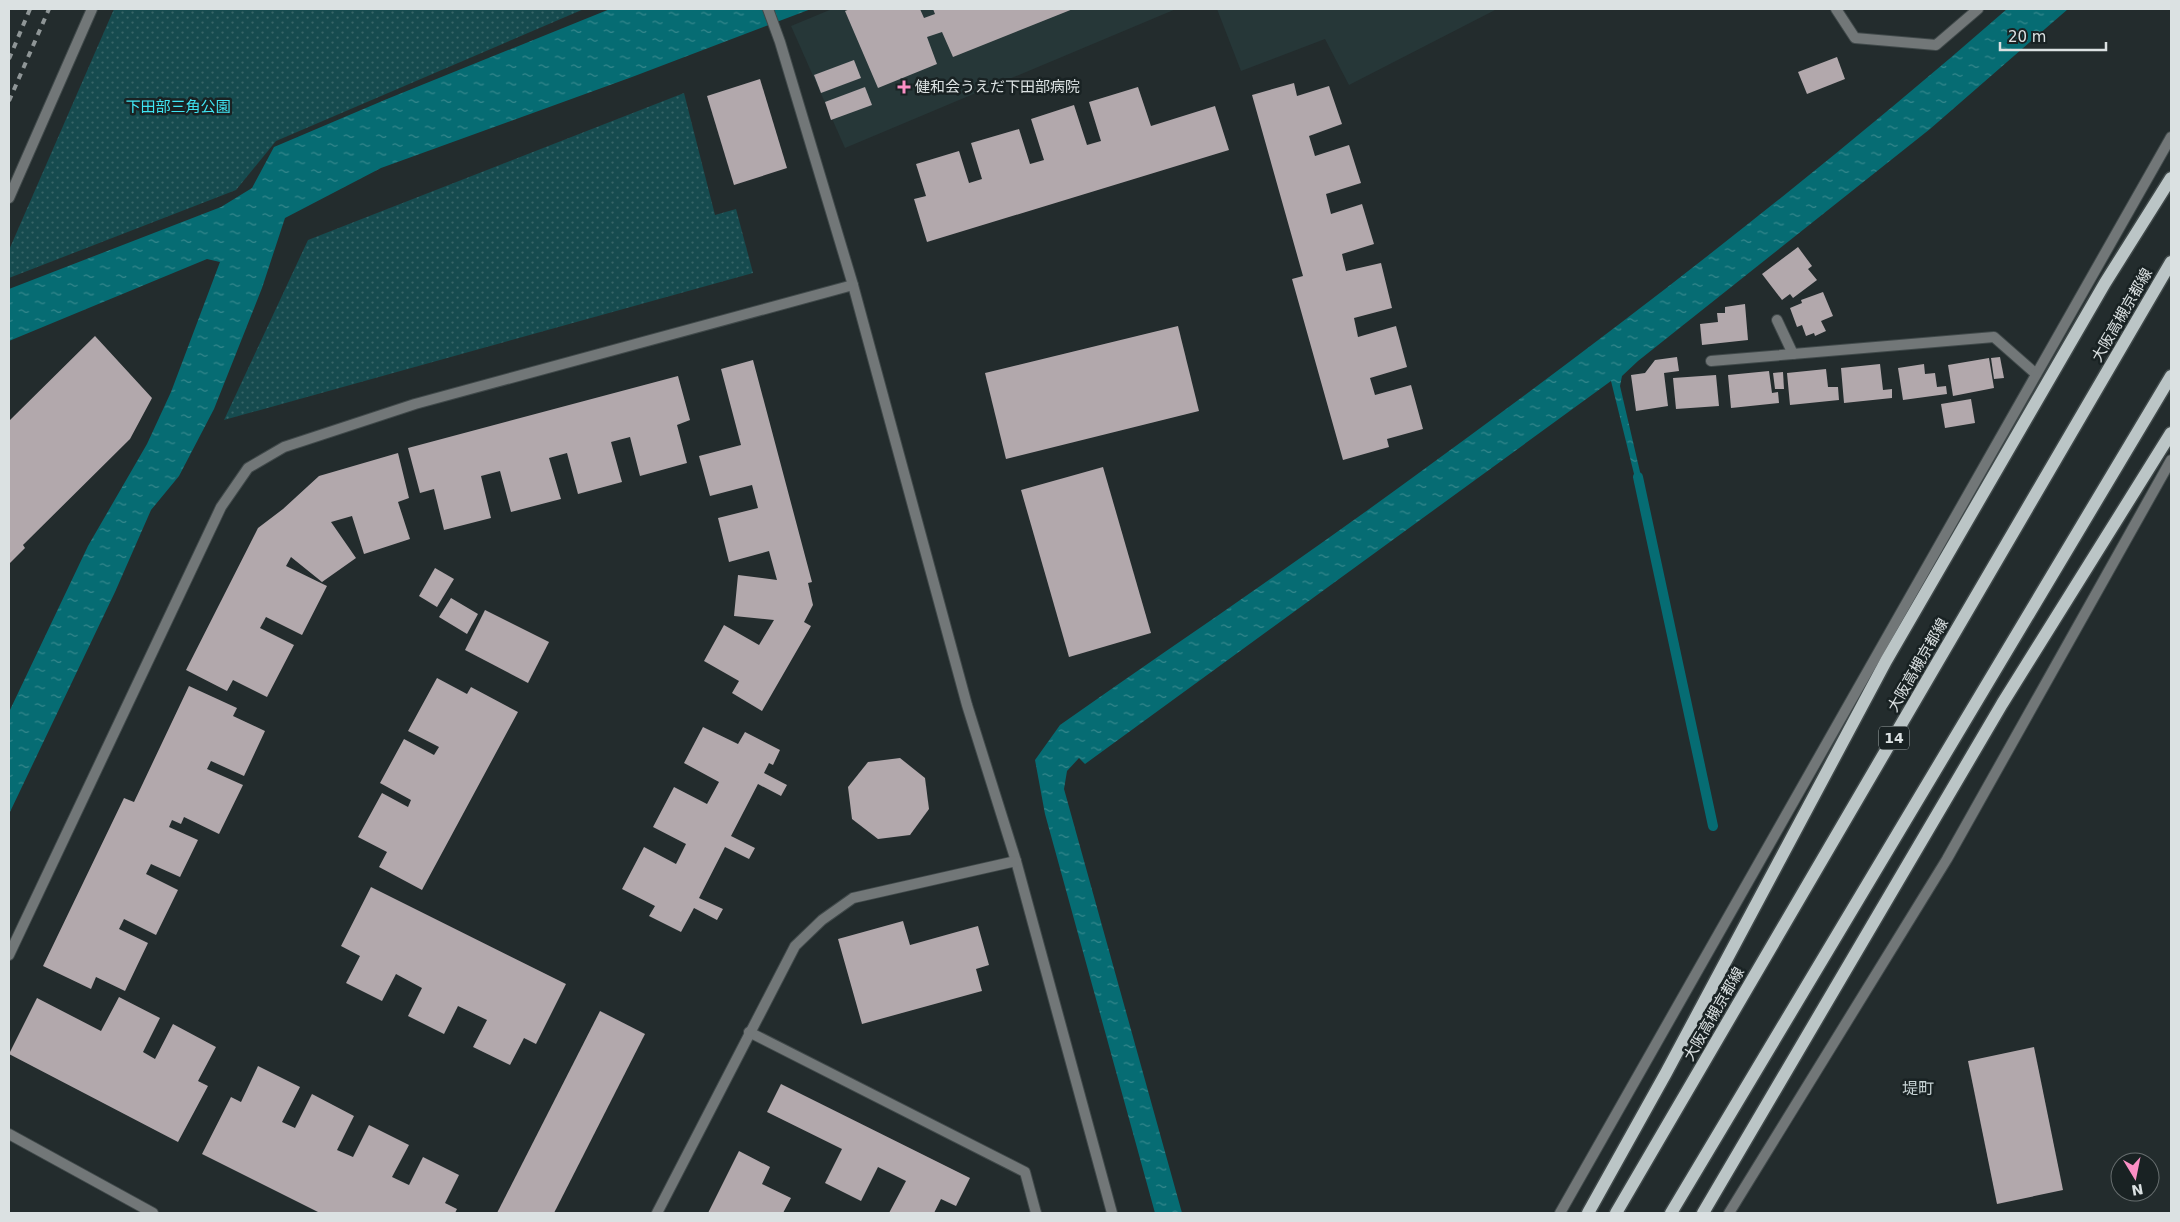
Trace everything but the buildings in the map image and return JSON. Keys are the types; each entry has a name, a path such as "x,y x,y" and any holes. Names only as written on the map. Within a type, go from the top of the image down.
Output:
{"main road":[{"path":"1588,1213 1671,1064 1886,661 2105,283 2171,178"},
{"name":"大阪高槻京都線","path":"1616,1213 2171,262"},
{"path":"1671,1213 2171,376"},
{"path":"1703,1213 2002,704 2171,433"}],"street":[{"path":"9,198 92,9"},
{"path":"768,9 780,42 853,285 967,704 1016,861 1112,1213"},
{"path":"1836,9 1855,38 1936,45 1978,9"},
{"path":"1560,1213 2171,137"},
{"path":"9,955 221,507 248,468 284,447 415,404 853,285"},
{"path":"1777,320 1793,354"},
{"path":"1711,361 1994,337 2036,374"},
{"path":"1728,1213 1947,859 2171,460"},
{"path":"657,1213 795,946 822,920 853,898 1016,861"},
{"path":"749,1032 1025,1172 1036,1213"},
{"path":"9,1134 153,1213"}],"shaded area":[{"name":"健和会うえだ下田部病院","path":"832,9 1176,9 845,148 791,26"},
{"path":"1217,9 1497,9 1349,85 1325,39 1241,71"}],"green space":[{"name":"下田部三角公園","path":"114,9 584,9 276,141 236,190 9,278 9,250"},
{"path":"684,93 715,215 736,209 753,273 224,420 308,240"}],"water":[{"path":"610,9 811,9 632,77 381,168 285,218 262,288 214,409 179,476 151,510 115,592 9,814 9,712 88,546 147,444 171,392 220,262 207,259 9,341 9,289 221,207 252,188 274,147"},
{"path":"2007,9 2068,9 1930,129 1638,361 1622,376 1620,386 1644,489 1638,490 1611,381 1085,764 1079,758 1067,771 1064,789 1182,1213 1155,1213 1045,814 1035,760 1060,725 1325,541 1564,366 1715,250 1863,132"}],"waterway":[{"path":"1638,477 1713,826"}],"railway":[{"path":"9,59 30,9"},
{"path":"9,101 49,9"}],"place":[{"name":"健和会うえだ下田部病院","path":"904,87"}],"district":[{"name":"堤町","path":"1918,1088"}]}
